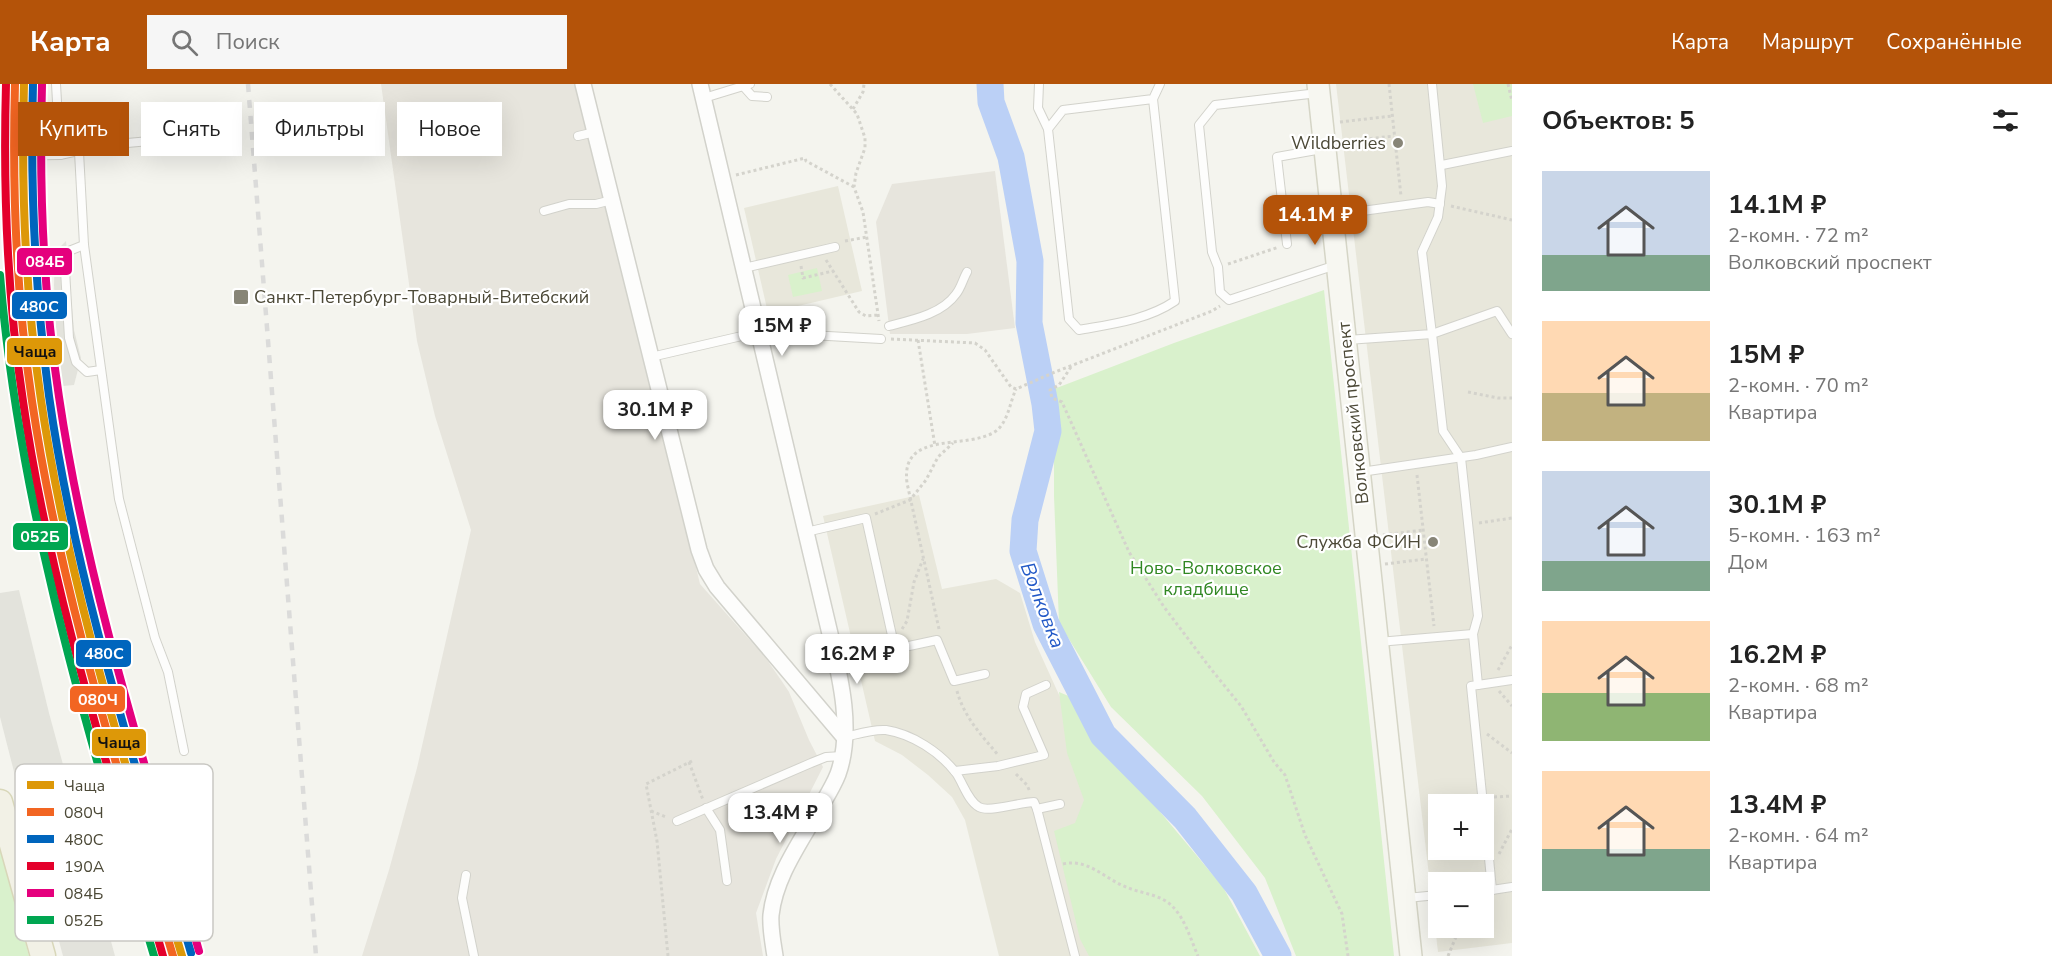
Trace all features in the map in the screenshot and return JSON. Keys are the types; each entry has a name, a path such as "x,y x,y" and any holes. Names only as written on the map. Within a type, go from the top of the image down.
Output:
{"main road":[{"path":"0,802 15,856"},
{"path":"39,941 43,956"}],"street":[{"path":"583,84 699,550 706,569 717,587 844,737"},
{"name":"Волковский проспект","path":"1318,88 1330,145 1332,215 1411,956"},
{"path":"702,91 838,666 844,737 838,775 787,865 776,894 771,916 775,956"}],"lane":[{"path":"56,84 57,100"},
{"path":"1039,84 1038,108 1048,129 1069,319 1079,330 1132,320 1163,309 1175,301 1153,99 1160,84"},
{"path":"1432,84 1442,165 1442,186 1437,216 1422,252 1443,430 1461,458 1478,616 1473,634 1478,685"},
{"path":"702,91 747,85 752,96 767,97"},
{"path":"1318,88 1215,105 1198,125 1212,252 1218,267 1220,292 1229,300 1337,265"},
{"path":"1048,129 1063,110 1153,99"},
{"path":"579,136 595,132"},
{"path":"1287,244 1277,157 1330,145"},
{"path":"1442,165 1512,151"},
{"path":"0,156 18,156"},
{"path":"79,156 84,245 118,499 155,638 168,672 184,751"},
{"path":"544,211 569,204 596,204 612,200"},
{"path":"1332,215 1428,202 1440,204"},
{"path":"84,245 64,254 69,338 76,362 87,372 101,370"},
{"path":"744,268 835,247"},
{"path":"889,326 920,318 944,306 957,294 967,272"},
{"path":"1345,340 1432,334 1497,311 1512,334"},
{"path":"651,357 759,332 881,339"},
{"path":"1359,473 1461,458 1512,447"},
{"path":"806,532 866,518 895,650"},
{"path":"1377,642 1473,634"},
{"path":"838,666 937,640 954,681 986,674"},
{"path":"1482,794 1471,686 1512,680"},
{"path":"955,771 1006,764 1044,755 1023,707 1026,694 1046,685"},
{"path":"844,737 867,731 884,730 901,734 930,748 955,771 980,808 988,809 1022,802 1035,806 1060,804"},
{"path":"677,821 826,757 842,756"},
{"path":"1035,806 1075,956"},
{"path":"706,808 720,830 727,881"},
{"path":"1489,860 1490,872"},
{"path":"466,875 462,898 474,956"},
{"path":"1494,890 1512,888"},
{"path":"1405,898 1428,896"}],"path":[{"path":"830,84 860,120 866,144 854,187 863,212 881,339 968,341 980,345 1011,387 1016,389"},
{"path":"853,109 863,92 864,84"},
{"path":"1389,84 1402,206"},
{"path":"1508,84 1512,101"},
{"path":"0,112 2,112 2,99 36,101 37,86 44,86 43,100 57,100"},
{"path":"1333,123 1392,116"},
{"path":"1330,145 1394,136"},
{"path":"722,178 805,158 854,187"},
{"path":"1440,204 1512,220"},
{"path":"835,247 844,241 867,237"},
{"path":"1218,267 1287,244"},
{"path":"821,250 859,312 866,316 879,315"},
{"path":"798,255 803,278 833,271"},
{"path":"937,640 939,623 906,476 911,458 919,450 989,434 1001,426 1016,389 1029,382 1212,311 1229,300"},
{"path":"918,340 935,446"},
{"path":"1071,367 1059,385 1050,390 1052,398 1062,402 1129,552 1164,607 1241,706 1274,762 1285,775 1305,834 1342,914 1348,956"},
{"path":"1468,392 1498,398 1512,398"},
{"path":"866,518 910,500 926,480 938,457 955,442"},
{"path":"1415,464 1435,637"},
{"path":"1468,524 1512,518"},
{"path":"1377,536 1423,530"},
{"path":"893,640 907,621 914,582 924,557"},
{"path":"1380,564 1426,559"},
{"path":"1512,645 1499,666 1497,683 1498,690 1512,706"},
{"path":"954,681 960,700 974,726 1027,785 1035,806"},
{"path":"1475,728 1512,753"},
{"path":"668,956 657,841 646,784 694,760"},
{"path":"688,762 706,808"},
{"path":"1494,799 1512,795"},
{"path":"651,811 677,821"},
{"path":"1490,866 1496,861 1512,829"},
{"path":"1052,867 1070,862 1093,868 1126,887 1167,902 1175,908 1198,956"},
{"path":"1448,956 1455,938"}],"shaded area":[{"path":"381,84 578,84 700,584 765,657 781,680 789,692 823,767 776,859 756,913 763,956 362,956 417,768 471,530 435,416 417,341"},
{"path":"1336,84 1512,84 1512,943 1438,952 1436,938 1494,938 1494,872 1429,872"},
{"path":"995,171 1015,328 967,334 890,334 876,222 892,184"},
{"path":"838,186 862,291 768,313 744,208"},
{"path":"66,241 74,330 81,358 74,385 63,386 57,347 54,285 55,252"},
{"path":"919,495 942,589 996,579 1020,593 1035,642 1065,708 1163,956 999,956 965,820 952,797 902,755 875,741 823,516"},
{"path":"19,590 63,764 15,764 15,776 0,717 0,593"},
{"path":"59,941 111,941 115,956 63,956"}],"green space":[{"path":"1473,84 1512,84 1512,116 1483,123"},
{"path":"817,268 822,291 793,297 788,275"},
{"name":"Ново-Волковское кладбище","path":"1324,290 1394,956 1296,956 1265,878 1202,796 1111,707 1059,623 1054,496 1054,389 1174,343"},
{"path":"1059,692 1090,705 1120,754 1161,813 1223,887 1260,956 1089,956 1080,939 1054,831 1075,823 1084,800 1067,753"},
{"path":"0,848 15,904 15,941 25,941 29,956 0,956"}],"waterway":[{"name":"Волковка","path":"990,84 991,102 1011,157 1030,261 1029,323 1048,431 1025,520 1023,551 1046,624 1103,735 1185,818 1244,893 1278,956"}],"railway":[{"path":"248,84 316,956"}],"transit line":[{"name":"190А","path":"6,84 5,163 10,283 23,401 49,542 83,681 107,764"},
{"name":"080Ч","path":"15,84 14,163 19,283 32,401 58,542 116,764"},
{"name":"Чаща","path":"24,84 23,163 28,282 41,400 67,541 125,764"},
{"name":"480С","path":"33,84 33,201 37,279 49,396 75,537 134,764"},
{"name":"084Б","path":"42,85 41,163 46,280 59,397 85,538 145,764"},
{"name":"052Б","path":"0,275 9,362 40,534 59,619 98,764"},
{"name":"052Б","path":"150,941 154,956"},
{"name":"190А","path":"159,941 163,956"},
{"name":"080Ч","path":"169,941 173,956"},
{"name":"Чаща","path":"178,941 182,956"},
{"name":"480С","path":"187,941 191,953"},
{"name":"084Б","path":"196,941 199,951"}],"place":[{"name":"Wildberries","path":"1398,143"},
{"name":"Санкт-Петербург-Товарный-Витебский","path":"241,297"},
{"name":"Служба ФСИН","path":"1433,542"}]}
